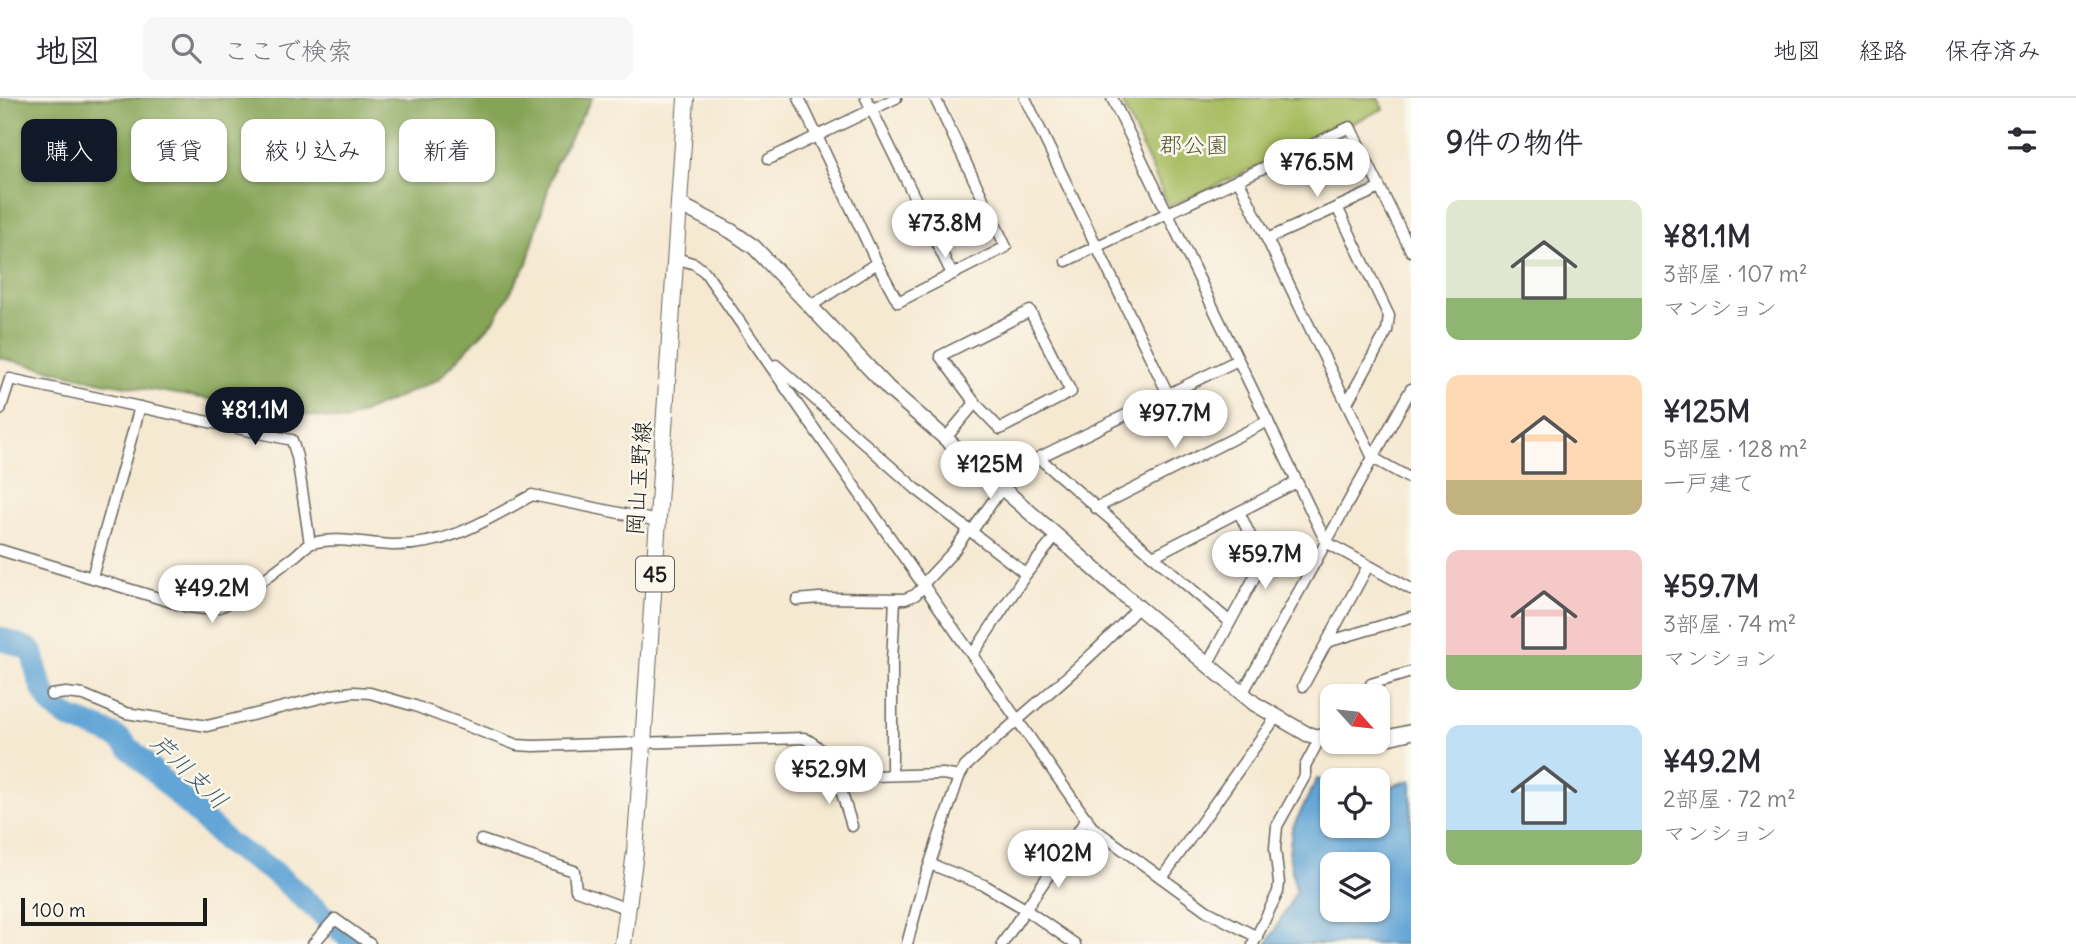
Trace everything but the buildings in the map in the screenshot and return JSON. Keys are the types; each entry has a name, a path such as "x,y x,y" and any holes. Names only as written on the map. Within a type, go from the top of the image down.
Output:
{"main road":[{"name":"岡山玉野線","path":"623,944 643,744 686,98"}],"street":[{"path":"799,98 898,302 1006,247 935,98"},
{"path":"866,98 952,274"},
{"path":"769,159 896,98"},
{"path":"1025,98 1168,394"},
{"path":"1112,98 1326,542 1411,589"},
{"path":"1066,261 1350,127 1411,251"},
{"path":"1238,180 1373,458 1411,479"},
{"path":"1267,239 1380,188"},
{"path":"679,204 743,238 754,247 889,389 1207,665 1276,717 1320,737"},
{"path":"1337,207 1389,316 1387,331 1347,402"},
{"path":"676,258 695,264 705,272 1092,827 1207,911 1255,940 1278,892 1275,848 1278,826 1305,776 1305,766 1320,750"},
{"path":"810,307 877,263"},
{"path":"1030,311 1071,392 1000,429 975,403 940,356 1030,311"},
{"path":"768,359 792,377 824,409 915,488 1026,574"},
{"path":"797,600 819,597 905,599 915,595 971,530 998,484 1039,458 1238,360"},
{"path":"0,410 10,379 292,440 298,457 310,544"},
{"path":"1242,694 1411,389"},
{"path":"945,439 975,403"},
{"path":"92,577 140,407"},
{"path":"1096,508 1268,421"},
{"path":"1039,458 1230,622"},
{"path":"1153,556 1297,482"},
{"path":"0,550 188,607 206,610 219,607 241,595 310,544 338,541 394,545 438,541 474,527 532,495 658,521"},
{"path":"1207,665 1261,566 1259,554 1239,512"},
{"path":"973,654 1026,574 1056,536"},
{"path":"1303,686 1368,566"},
{"path":"892,774 895,599"},
{"path":"907,944 930,864 959,776 965,767 1085,662 1138,607"},
{"path":"1327,642 1411,617"},
{"path":"1371,684 1411,672"},
{"path":"51,695 84,695 126,713 207,726 332,695 370,693 415,706 517,745 804,738 813,743 830,761 852,826"},
{"path":"1162,878 1276,717"},
{"path":"1390,737 1411,732"},
{"path":"837,777 892,774 959,776"},
{"path":"1002,944 1087,818"},
{"path":"481,840 574,871 576,890 628,909"},
{"path":"930,864 984,885 1075,944"},
{"path":"313,944 335,919 370,944"}],"green space":[{"path":"0,98 592,98 555,165 527,263 494,321 439,379 345,421 102,382 0,358"},
{"name":"郡公園","path":"1120,98 1378,98 1383,109 1169,207"}],"water":[{"path":"1317,779 1320,780 1320,838 1390,838 1390,786 1411,780 1411,944 1267,944 1296,892 1289,855 1292,829"}],"waterway":[{"name":"芹川支川","path":"0,638 29,649 45,694 57,709 121,740 229,844 275,873 355,944"}]}
